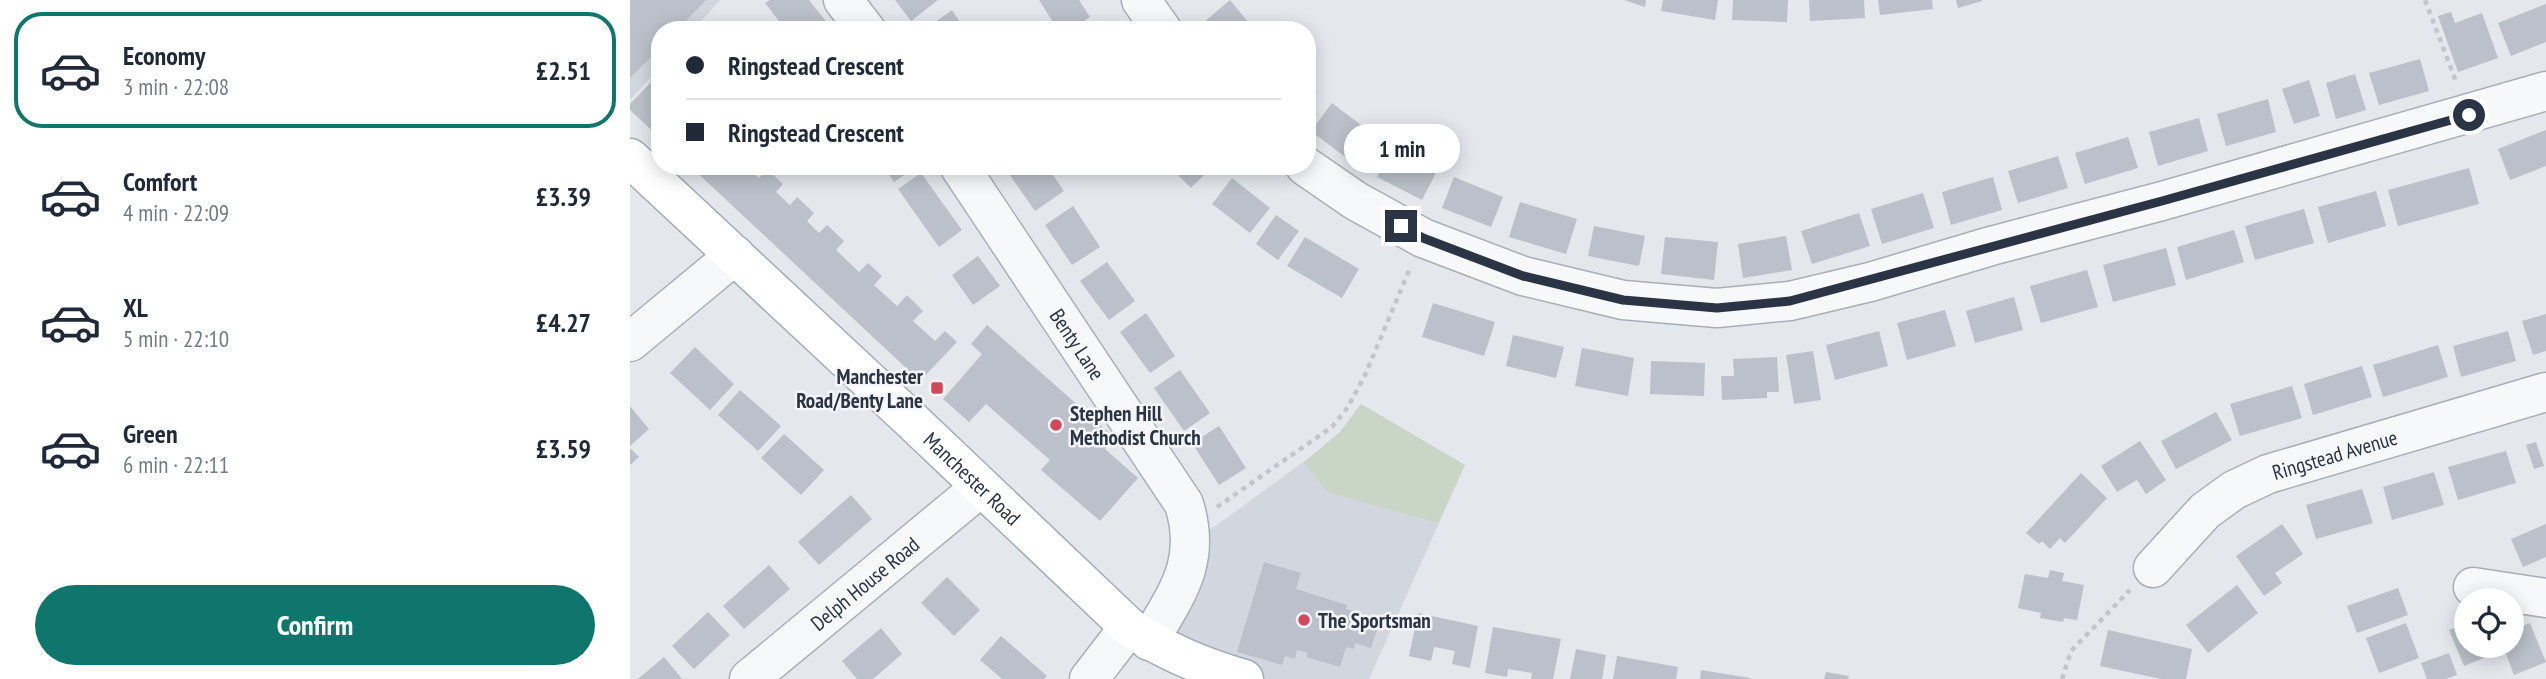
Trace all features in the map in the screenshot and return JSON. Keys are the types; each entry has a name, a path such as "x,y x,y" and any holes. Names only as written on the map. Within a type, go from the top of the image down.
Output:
{"main road":[{"name":"Manchester Road","path":"630,158 1139,634 1202,666 1244,679"}],"street":[{"path":"843,0 859,21"},
{"path":"1141,0 1156,21"},
{"path":"1316,174 1356,201 1423,238 1523,276 1623,300 1717,308 1790,301 2162,201 2546,91"},
{"name":"Benty Lane","path":"965,175 1184,504 1190,526 1191,550 1186,573 1139,634 1090,679"},
{"path":"630,342 735,255"},
{"name":"Ringstead Avenue","path":"2153,568 2205,511 2234,490 2268,474 2546,392"},
{"name":"Delph House Road","path":"749,679 981,487"},
{"path":"2473,587 2546,598"}],"path":[{"path":"2425,0 2469,115"},
{"path":"1190,526 1332,427 1348,407 1365,375 1423,238"},
{"path":"2062,679 2071,651 2153,568"}],"shaded area":[{"path":"630,0 720,0 701,21 651,21 651,77 630,100"},
{"path":"1361,404 1465,465 1369,679 1244,679 1149,641 1191,539 1214,527 1320,450 1340,432"}],"green space":[{"path":"1361,404 1465,465 1438,523 1327,492 1304,462 1340,432"}],"building":[{"path":"630,0 706,0 686,21 651,21 651,57 630,78"},
{"path":"770,0 809,0 826,21 779,21 765,3"},
{"path":"895,0 938,0 911,21"},
{"path":"1039,0 1079,0 1090,17 1084,21 1052,21"},
{"path":"1230,0 1247,21 1205,21"},
{"path":"1624,0 1646,0 1645,7"},
{"path":"1663,0 1718,0 1715,20 1661,11"},
{"path":"1733,0 1788,0 1787,22 1732,20"},
{"path":"1809,0 1864,0 1865,18 1810,21"},
{"path":"1878,0 1932,0 1933,9 1880,15"},
{"path":"1956,0 1982,0 1982,1 1958,8"},
{"path":"2546,4 2546,42 2511,56 2498,23"},
{"path":"952,10 959,21 937,21"},
{"path":"2451,12 2455,23 2482,13 2498,58 2458,72 2438,16"},
{"path":"2420,59 2429,91 2379,105 2369,73"},
{"path":"2355,74 2366,110 2336,119 2326,83"},
{"path":"2309,80 2320,116 2294,124 2282,89"},
{"path":"651,82 651,130 630,110 630,104"},
{"path":"2268,99 2276,132 2226,146 2217,114"},
{"path":"1332,103 1374,135 1353,163 1316,135 1316,124"},
{"path":"2199,118 2208,151 2158,166 2149,132"},
{"path":"2546,130 2546,166 2510,180 2498,149"},
{"path":"2128,137 2138,168 2085,184 2075,153"},
{"path":"1394,144 1439,167 1422,200 1377,177"},
{"path":"2058,156 2068,188 2018,203 2008,171"},
{"path":"2469,168 2479,204 2398,226 2388,190"},
{"path":"700,175 756,175 759,178 762,175 773,175 783,184 776,192 790,205 797,197 814,213 807,221 819,233 827,225 844,241 836,250 859,272 868,263 882,276 874,285 897,306 907,295 923,311 913,321 935,341 945,331 957,342 920,381"},
{"path":"889,175 904,175 894,182"},
{"path":"918,175 922,175 962,230 939,247 898,189"},
{"path":"1010,175 1053,175 1064,191 1035,211"},
{"path":"1178,175 1204,175 1191,188"},
{"path":"1454,177 1503,197 1491,227 1442,208"},
{"path":"1993,177 2002,210 1951,225 1942,192"},
{"path":"1232,178 1270,208 1250,233 1212,204"},
{"path":"2376,191 2386,226 2328,243 2318,207"},
{"path":"1923,193 1934,228 1882,244 1871,209"},
{"path":"1520,202 1577,219 1566,254 1509,237"},
{"path":"1073,206 1100,247 1072,265 1045,225"},
{"path":"2304,209 2314,243 2255,260 2245,226"},
{"path":"1859,213 1870,246 1812,264 1801,231"},
{"path":"1276,215 1299,231 1278,260 1256,244"},
{"path":"1594,226 1645,236 1639,266 1588,256"},
{"path":"2234,230 2244,262 2186,280 2177,247"},
{"path":"1786,236 1792,270 1743,278 1738,244"},
{"path":"1305,237 1359,269 1342,298 1287,266"},
{"path":"1665,237 1718,242 1714,280 1661,274"},
{"path":"2166,248 2176,285 2113,302 2103,265"},
{"path":"978,256 1000,286 973,305 952,275"},
{"path":"1107,262 1135,301 1109,320 1080,281"},
{"path":"2087,270 2098,307 2041,323 2030,286"},
{"path":"2014,297 2023,330 1975,343 1966,311"},
{"path":"1433,303 1495,322 1484,356 1422,337"},
{"path":"1945,310 1956,346 1907,360 1897,323"},
{"path":"1146,313 1175,356 1150,373 1120,332"},
{"path":"2546,314 2546,351 2533,355 2522,321"},
{"name":"Stephen Hill Methodist Church","path":"987,325 1115,438 1105,449 1138,478 1100,521 1041,470 1050,460 986,404 969,422 943,399 982,354 971,344"},
{"path":"1879,331 1888,366 1835,380 1826,345"},
{"path":"2508,331 2516,361 2461,377 2453,346"},
{"path":"1513,335 1564,347 1556,378 1506,366"},
{"path":"2438,345 2448,377 2383,397 2373,365"},
{"path":"695,347 734,384 710,410 670,373"},
{"path":"1582,348 1634,358 1628,396 1575,386"},
{"path":"1813,351 1821,400 1794,404 1786,355"},
{"path":"1777,357 1779,392 1767,392 1767,398 1722,400 1721,376 1734,376 1733,359"},
{"path":"1651,361 1705,363 1704,396 1650,394"},
{"path":"2362,366 2372,397 2313,415 2304,384"},
{"path":"1180,370 1210,413 1184,431 1154,388"},
{"path":"2292,386 2302,418 2240,436 2230,404"},
{"path":"740,390 781,426 758,451 718,415"},
{"path":"630,406 649,429 630,446"},
{"path":"2216,412 2232,440 2176,469 2161,441"},
{"path":"1219,426 1246,468 1219,485 1192,443"},
{"path":"784,434 824,470 801,495 761,458"},
{"path":"2140,441 2166,480 2146,494 2137,480 2117,492 2101,466"},
{"path":"2536,442 2544,466 2534,469 2526,445"},
{"path":"630,448 639,457 630,465"},
{"path":"2506,451 2516,483 2458,500 2448,467"},
{"path":"2434,472 2444,505 2392,520 2383,487"},
{"path":"2081,473 2107,498 2065,543 2060,538 2050,549 2042,541 2039,544 2026,533"},
{"path":"2362,489 2373,523 2316,539 2306,505"},
{"path":"851,495 872,519 819,565 798,542"},
{"path":"2282,524 2303,554 2275,573 2282,583 2264,596 2236,556"},
{"path":"2546,524 2546,557 2523,567 2511,539"},
{"name":"The Sportsman","path":"1264,562 1301,573 1296,589 1347,605 1346,609 1363,614 1359,625 1377,630 1371,648 1355,643 1354,649 1346,647 1340,667 1306,657 1308,653 1297,650 1295,659 1285,656 1282,665 1237,652"},
{"path":"769,565 790,589 744,629 723,606"},
{"path":"2050,570 2064,573 2062,581 2084,585 2077,620 2064,618 2063,622 2040,618 2041,613 2018,608 2025,574 2048,578"},
{"path":"947,577 980,610 954,636 921,603"},
{"path":"2237,585 2258,613 2208,653 2186,625"},
{"path":"2398,588 2408,615 2357,633 2347,606"},
{"path":"708,612 730,635 694,669 672,646"},
{"path":"1418,613 1478,626 1470,668 1452,664 1455,651 1434,647 1431,661 1409,656"},
{"path":"2406,623 2419,658 2379,673 2366,638"},
{"path":"2530,623 2546,662 2514,675 2508,658 2524,658 2524,626"},
{"path":"1493,627 1561,639 1553,679 1531,679 1532,673 1508,669 1507,677 1485,673"},
{"path":"881,628 902,654 873,679 857,679 842,661"},
{"path":"2454,628 2454,642 2449,630"},
{"path":"2108,630 2192,649 2186,679 2161,679 2100,666"},
{"path":"1001,636 1047,676 1044,679 1002,679 980,660"},
{"path":"1576,649 1606,655 1602,679 1570,679"},
{"path":"2449,653 2457,675 2446,679 2427,679 2421,663"},
{"path":"1617,656 1678,667 1676,679 1613,679"},
{"path":"664,657 682,679 638,679"},
{"path":"2461,658 2484,658 2464,666"},
{"path":"1701,670 1750,678 1750,679 1700,679"},
{"path":"1826,672 1849,676 1848,679 1824,679"}],"place":[{"name":"Manchester Road/Benty Lane","path":"937,388"},
{"name":"Stephen Hill Methodist Church","path":"1056,425"},
{"name":"The Sportsman","path":"1304,620"}],"route":[{"path":"1401,226 1423,238 1523,276 1623,300 1717,308 1790,301 1870,282 1991,246 2469,115"}]}
